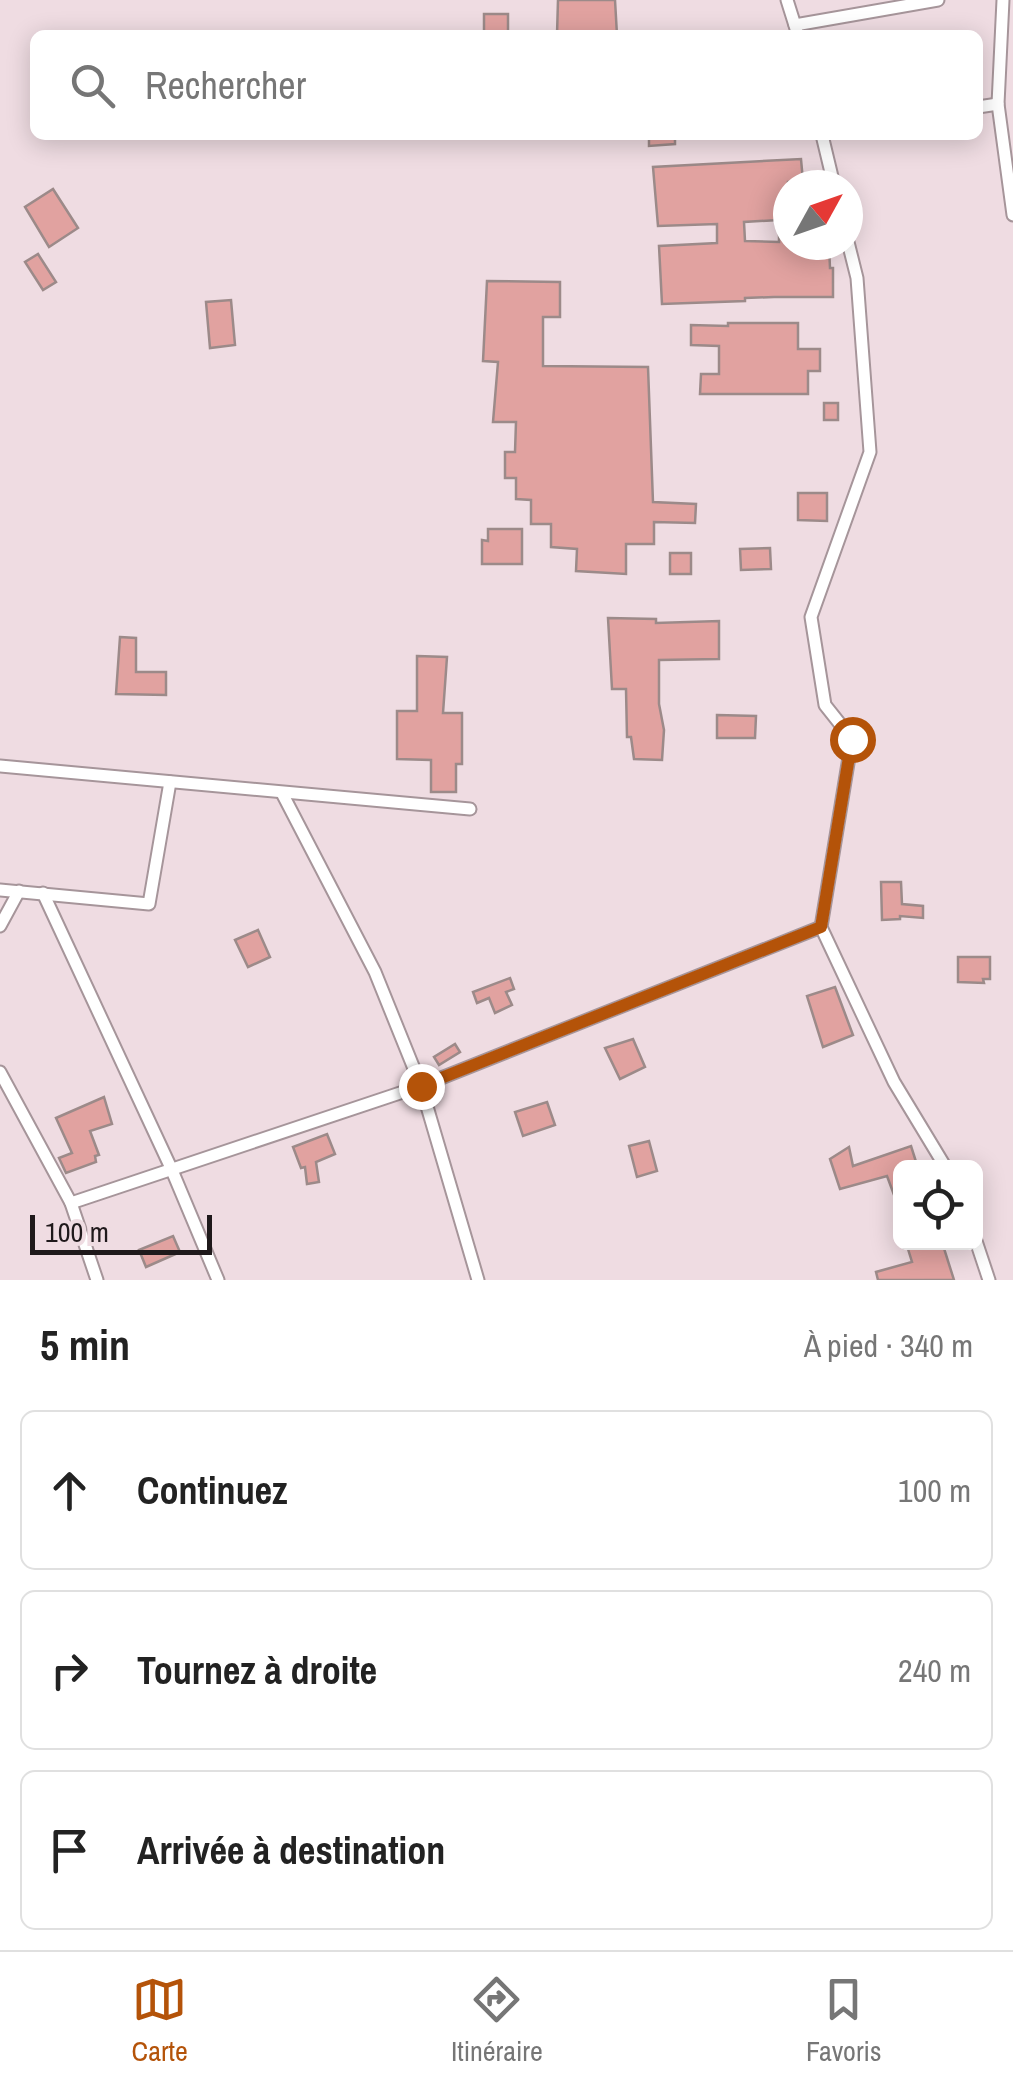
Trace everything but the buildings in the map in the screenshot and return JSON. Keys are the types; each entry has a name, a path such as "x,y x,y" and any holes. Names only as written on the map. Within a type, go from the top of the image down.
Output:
{"street":[{"path":"787,0 796,30 938,0"},
{"path":"1003,0 998,104 1013,215"},
{"path":"983,106 998,104"},
{"path":"823,140 830,170"},
{"path":"852,260 870,452 811,618 824,705 852,739 821,927 894,1082 941,1160"},
{"path":"0,766 470,809"},
{"path":"0,890 148,904 170,782"},
{"path":"282,793 376,972 421,1086 478,1280"},
{"path":"0,926 18,891"},
{"path":"43,893 171,1168 218,1280"},
{"path":"71,1203 421,1086 821,927"},
{"path":"0,1072 71,1203 97,1280"},
{"path":"979,1250 989,1280"}],"route":[{"path":"421,1086 821,927 852,739"}]}
